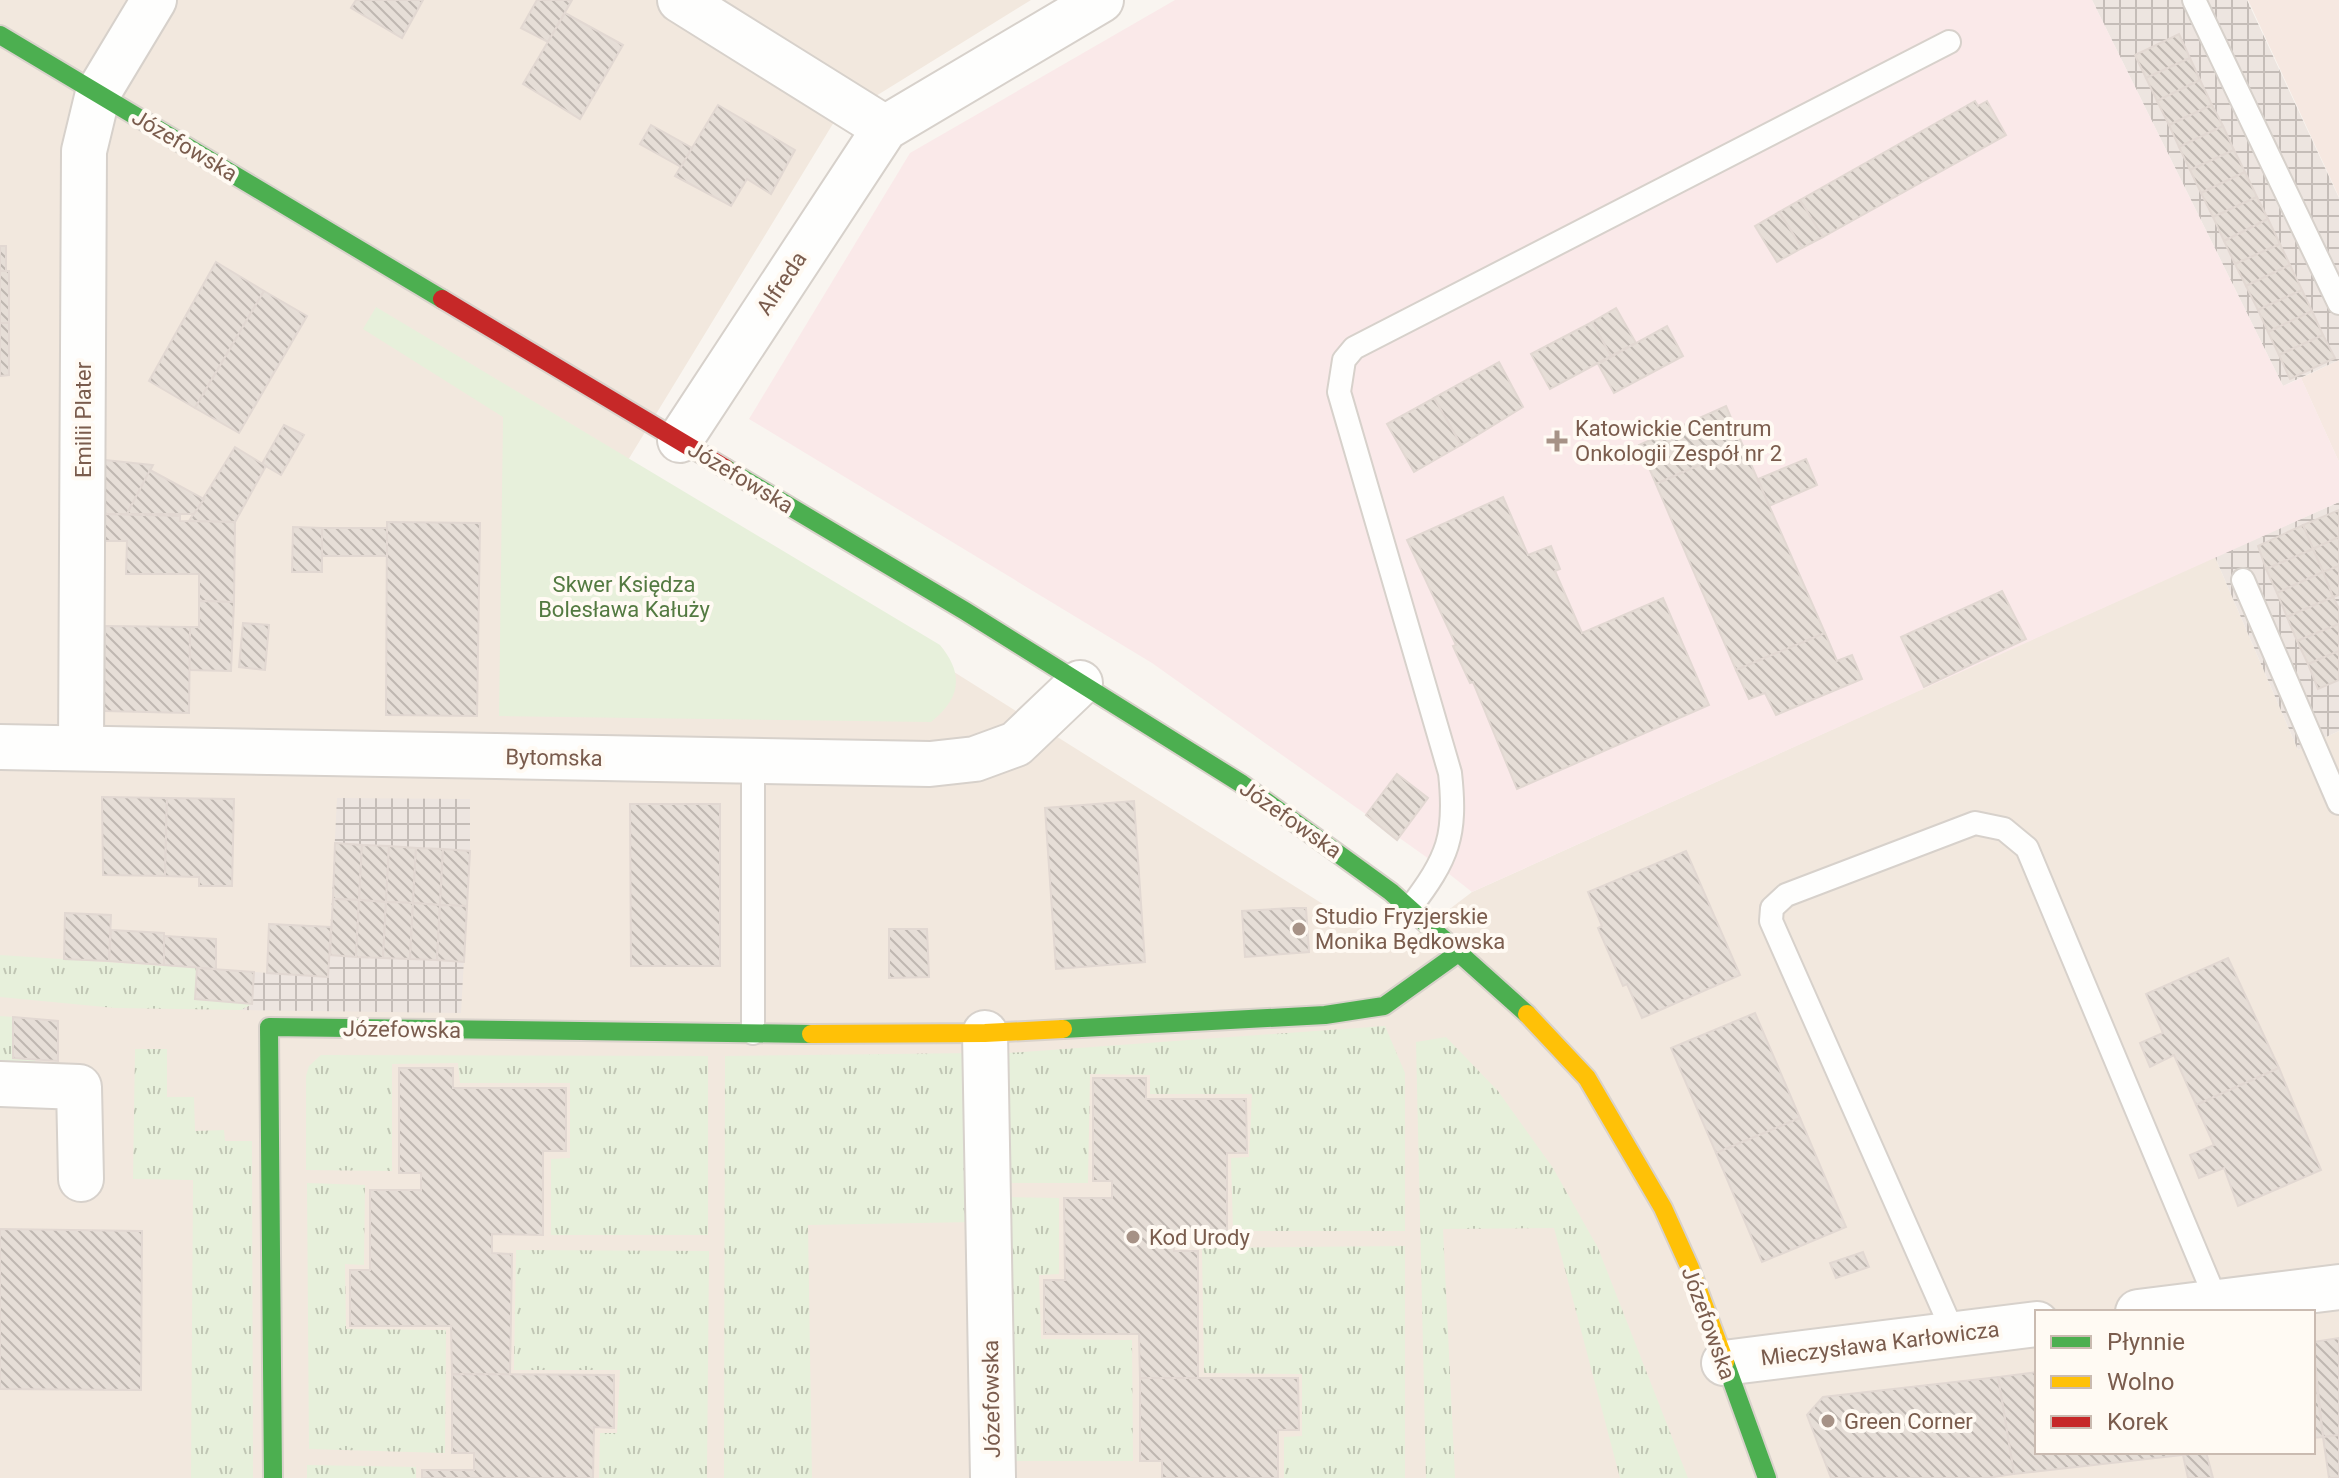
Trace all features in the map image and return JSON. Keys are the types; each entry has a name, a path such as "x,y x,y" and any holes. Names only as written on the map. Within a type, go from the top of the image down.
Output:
{"street":[{"path":"98,93 154,0"},
{"path":"680,0 885,128"},
{"name":"Alfreda","path":"680,440 885,128 1101,0"},
{"name":"Józefowska","path":"0,35 680,440 1080,683 1300,823 1410,908 1517,1003 1587,1078 1663,1208 1690,1268 1767,1478"},
{"name":"Emilii Plater","path":"81,748 84,151 98,93"},
{"name":"Bytomska","path":"0,747 930,764 975,759 1016,744 1080,683"},
{"name":"Józefowska","path":"273,1478 269,1027 985,1033 1325,1015 1384,1006 1461,951"},
{"name":"Józefowska","path":"985,1033 993,1478"},
{"path":"0,1084 79,1087 81,1179"},
{"path":"2154,1310 2339,1287"},
{"name":"Mieczysława Karłowicza","path":"1724,1363 2035,1324"}],"lane":[{"path":"2194,0 2339,303"},
{"path":"1410,908 1428,884 1449,846 1453,804 1450,773 1339,392 1344,360 1354,348 1949,42"},
{"path":"2243,580 2339,803"},
{"path":"753,761 753,1033"},
{"path":"1954,1334 1771,921 1772,908 1786,895 1975,823 2004,829 2027,848 2217,1302"}],"shaded area":[{"path":"0,0 1031,0 834,122 625,465 1396,950 1472,892 2215,557 2298,750 2339,731 2339,1478 0,1478"},
{"name":"Katowickie Centrum Onkologii Zespół nr 2","path":"1175,0 2092,0 2283,386 2301,378 2339,462 2339,502 1472,892 1152,663 749,419 910,153"},
{"path":"2092,0 2247,0 2339,198 2339,360 2283,386"},
{"path":"2248,0 2339,0 2339,197"},
{"path":"2339,360 2339,462 2301,378"},
{"path":"2339,502 2339,731 2298,750 2215,557"},
{"path":"337,798 470,799 461,1013 241,1010 250,1005 195,999 197,968 328,977"}],"green space":[{"name":"Skwer Księdza Bolesława Kałuży","path":"376,307 940,645 956,676 956,685 948,704 931,722 499,716 503,417 363,329"},
{"path":"0,955 197,968 195,999 252,1004 241,1010 115,1008 0,997"},
{"path":"0,1016 13,1017 13,1058 35,1060 35,1068 0,1067"},
{"path":"1385,1026 1405,1073 1405,1231 1233,1231 1231,1158 1249,1157 1252,1094 1150,1094 1150,1075 1090,1074 1088,1183 997,1183 994,1054"},
{"path":"1446,1037 1498,1091 1553,1168 1598,1248 1688,1478 1620,1478 1554,1228 1443,1229 1455,1478 1426,1478 1416,1042"},
{"path":"135,1049 167,1049 167,1097 194,1097 195,1131 224,1130 225,1141 252,1141 253,1478 191,1478 193,1180 133,1179"},
{"path":"976,1053 976,1222 808,1225 812,1478 724,1478 725,1056"},
{"path":"321,1055 708,1056 708,1235 551,1235 551,1159 570,1158 570,1083 460,1083 458,1063 392,1064 392,1171 306,1170 306,1076 309,1066"},
{"path":"307,1183 365,1185 364,1265 345,1264 346,1329 446,1330 445,1453 309,1449"},
{"path":"997,1197 1059,1198 1059,1274 1039,1275 1041,1339 1132,1340 1133,1461 1003,1461"},
{"path":"1405,1246 1405,1478 1284,1478 1284,1437 1302,1436 1302,1374 1204,1373 1202,1248"},
{"path":"516,1250 709,1251 707,1478 599,1478 600,1433 617,1433 620,1370 514,1370"},
{"path":"307,1465 416,1467 416,1478 307,1478"}],"building":[{"path":"356,0 423,0 402,38 351,8"},
{"path":"537,0 572,0 548,42 521,28"},
{"path":"565,13 623,45 580,119 523,84"},
{"path":"2179,34 2190,58 2146,78 2135,55"},
{"path":"2190,58 2200,80 2157,101 2146,78"},
{"path":"2200,80 2212,105 2169,125 2157,101"},
{"path":"1975,101 1978,106 1987,101 2006,135 1823,237 1800,200"},
{"path":"718,105 795,150 771,194 747,179 731,206 675,176"},
{"path":"2212,105 2223,126 2179,147 2169,125"},
{"path":"651,125 692,148 681,167 640,144"},
{"path":"2223,126 2234,150 2190,170 2179,147"},
{"path":"2234,150 2245,172 2201,193 2190,170"},
{"path":"2245,172 2257,197 2213,217 2201,193"},
{"path":"2257,197 2268,219 2224,241 2213,217"},
{"path":"1800,200 1823,237 1802,248 1779,212"},
{"path":"1779,212 1802,248 1777,262 1755,226"},
{"path":"2268,219 2280,244 2235,264 2224,241"},
{"path":"2280,244 2290,265 2246,286 2235,264"},
{"path":"0,246 6,246 6,271 0,271"},
{"path":"216,262 264,291 195,408 149,381"},
{"path":"2290,265 2302,290 2258,310 2246,286"},
{"path":"0,271 9,271 9,323 0,323"},
{"path":"2302,290 2312,311 2268,332 2258,310"},
{"path":"264,291 307,316 239,433 195,408"},
{"path":"1616,308 1636,343 1611,356 1592,322"},
{"path":"2312,311 2323,335 2279,355 2268,332"},
{"path":"1592,322 1611,356 1550,389 1531,354"},
{"path":"0,323 9,323 9,375 0,376"},
{"path":"1667,326 1683,356 1614,393 1598,364"},
{"path":"2323,335 2335,358 2290,379 2279,355"},
{"path":"1499,362 1523,407 1461,445 1434,398"},
{"path":"1434,398 1461,445 1414,472 1387,424"},
{"path":"1726,406 1743,446 1656,484 1639,445"},
{"path":"284,425 304,435 281,475 262,464"},
{"path":"1743,446 1825,633 1736,670 1656,484"},
{"path":"235,447 266,466 235,522 189,521"},
{"path":"1806,459 1817,485 1769,506 1758,479"},
{"path":"105,460 153,465 127,514 105,514"},
{"path":"150,470 204,499 194,514 127,514"},
{"path":"1503,497 1528,555 1551,546 1560,569 1555,571 1582,633 1663,598 1709,705 1517,789 1473,682 1470,683 1453,646 1456,645 1407,540"},
{"path":"2339,510 2339,537 2313,549 2303,525"},
{"path":"105,514 180,516 180,521 235,522 234,602 199,601 199,574 126,574 127,541 104,541"},
{"path":"387,522 480,523 477,716 386,715"},
{"path":"2303,525 2313,549 2266,569 2258,546"},
{"path":"293,527 322,528 322,572 292,572"},
{"path":"322,528 387,528 387,556 322,556"},
{"path":"2339,537 2339,566 2323,572 2313,549"},
{"path":"2313,549 2323,572 2277,593 2266,569"},
{"path":"2339,566 2339,595 2333,597 2323,572"},
{"path":"2323,572 2333,597 2287,617 2277,593"},
{"path":"2002,591 2026,639 1924,687 1901,637"},
{"path":"2333,597 2339,609 2339,624 2297,641 2287,617"},
{"path":"199,601 234,602 231,671 189,670 190,627 199,627"},
{"path":"243,623 269,625 265,670 239,667"},
{"path":"2339,624 2339,651 2308,664 2297,641"},
{"path":"105,626 190,627 189,713 104,711"},
{"path":"1825,633 1837,661 1852,655 1862,679 1776,715 1765,693 1749,699 1736,670"},
{"path":"2339,651 2339,680 2318,689 2308,664"},
{"path":"1397,774 1428,798 1397,840 1366,815"},
{"path":"102,797 167,798 165,876 103,875"},
{"path":"167,798 234,799 232,886 199,886 199,877 165,876"},
{"path":"1134,801 1145,962 1056,969 1045,808"},
{"path":"630,804 720,804 720,966 631,966"},
{"path":"335,843 362,845 359,900 333,899"},
{"path":"362,845 389,846 386,902 359,900"},
{"path":"389,846 416,848 413,903 386,902"},
{"path":"416,848 443,849 440,905 413,903"},
{"path":"443,849 470,851 467,906 440,905"},
{"path":"1686,851 1740,975 1642,1018 1627,984 1623,986 1598,928 1602,926 1588,892"},
{"path":"333,899 359,900 356,957 330,955"},
{"path":"359,900 386,902 383,958 356,957"},
{"path":"386,902 413,903 410,959 383,958"},
{"path":"413,903 440,905 437,960 410,959"},
{"path":"440,905 467,906 464,962 437,960"},
{"path":"1306,908 1309,952 1245,957 1242,911"},
{"path":"65,913 111,915 109,961 64,959"},
{"path":"269,924 331,927 328,977 267,973"},
{"path":"889,929 927,929 929,977 889,978"},
{"path":"111,930 164,933 164,965 109,961"},
{"path":"164,936 216,939 216,969 164,965"},
{"path":"2228,958 2279,1068 2196,1105 2174,1055 2150,1067 2140,1043 2163,1033 2146,994"},
{"path":"197,968 254,972 252,1004 195,999"},
{"path":"1755,1013 1800,1118 1716,1153 1671,1048"},
{"path":"13,1017 58,1021 58,1061 13,1058"},
{"path":"399,1068 453,1068 453,1088 566,1088 566,1151 543,1151 543,1235 492,1234 492,1253 512,1254 510,1375 452,1374 451,1326 350,1326 350,1270 370,1270 370,1190 421,1190 421,1173 399,1173"},
{"path":"2279,1068 2321,1170 2238,1206 2224,1168 2199,1178 2190,1155 2214,1145 2196,1105"},
{"path":"1093,1078 1146,1078 1146,1099 1246,1099 1247,1153 1227,1153 1227,1233 1174,1234 1174,1251 1198,1251 1198,1378 1140,1378 1139,1334 1044,1334 1044,1280 1065,1280 1064,1198 1112,1198 1112,1181 1093,1181"},
{"path":"1800,1118 1846,1227 1762,1262 1716,1153"},
{"path":"0,1229 142,1231 141,1390 0,1389"},
{"path":"1863,1252 1869,1267 1836,1278 1830,1263"},
{"path":"2339,1338 2339,1435 2323,1437 2315,1342"},
{"path":"2035,1372 2035,1454 2183,1455 2014,1474 1998,1377"},
{"path":"452,1374 614,1375 614,1428 594,1427 593,1478 422,1478 422,1470 474,1470 474,1453 452,1453"},
{"path":"2315,1375 2323,1437 2315,1438"},
{"path":"1998,1377 2014,1474 1987,1478 1831,1478 1807,1415 1823,1397"},
{"path":"1140,1378 1298,1378 1299,1430 1278,1430 1278,1478 1162,1478 1162,1461 1140,1461"},
{"path":"2339,1435 2339,1478 2329,1478 2323,1437"},
{"path":"2207,1454 2213,1478 2188,1478 2183,1455"}],"traffic: fast":[{"path":"0,35 442,299"},
{"path":"725,468 965,611 1242,784 1391,892 1527,1014"},
{"path":"1063,1029 1325,1015 1384,1006 1461,951"},
{"path":"273,1478 269,1027 811,1034"},
{"path":"1725,1362 1767,1478"}],"traffic: slow":[{"path":"1527,1014 1587,1078 1663,1208 1690,1268 1725,1362"},
{"path":"811,1034 985,1033 1063,1029"}],"traffic: jam":[{"path":"442,299 725,468"}],"place":[{"name":"Katowickie Centrum Onkologii Zespół nr 2","path":"1557,441"},
{"name":"Studio Fryzjerskie Monika Będkowska","path":"1299,929"},
{"name":"Kod Urody","path":"1133,1237"},
{"name":"Green Corner","path":"1828,1421"}]}
